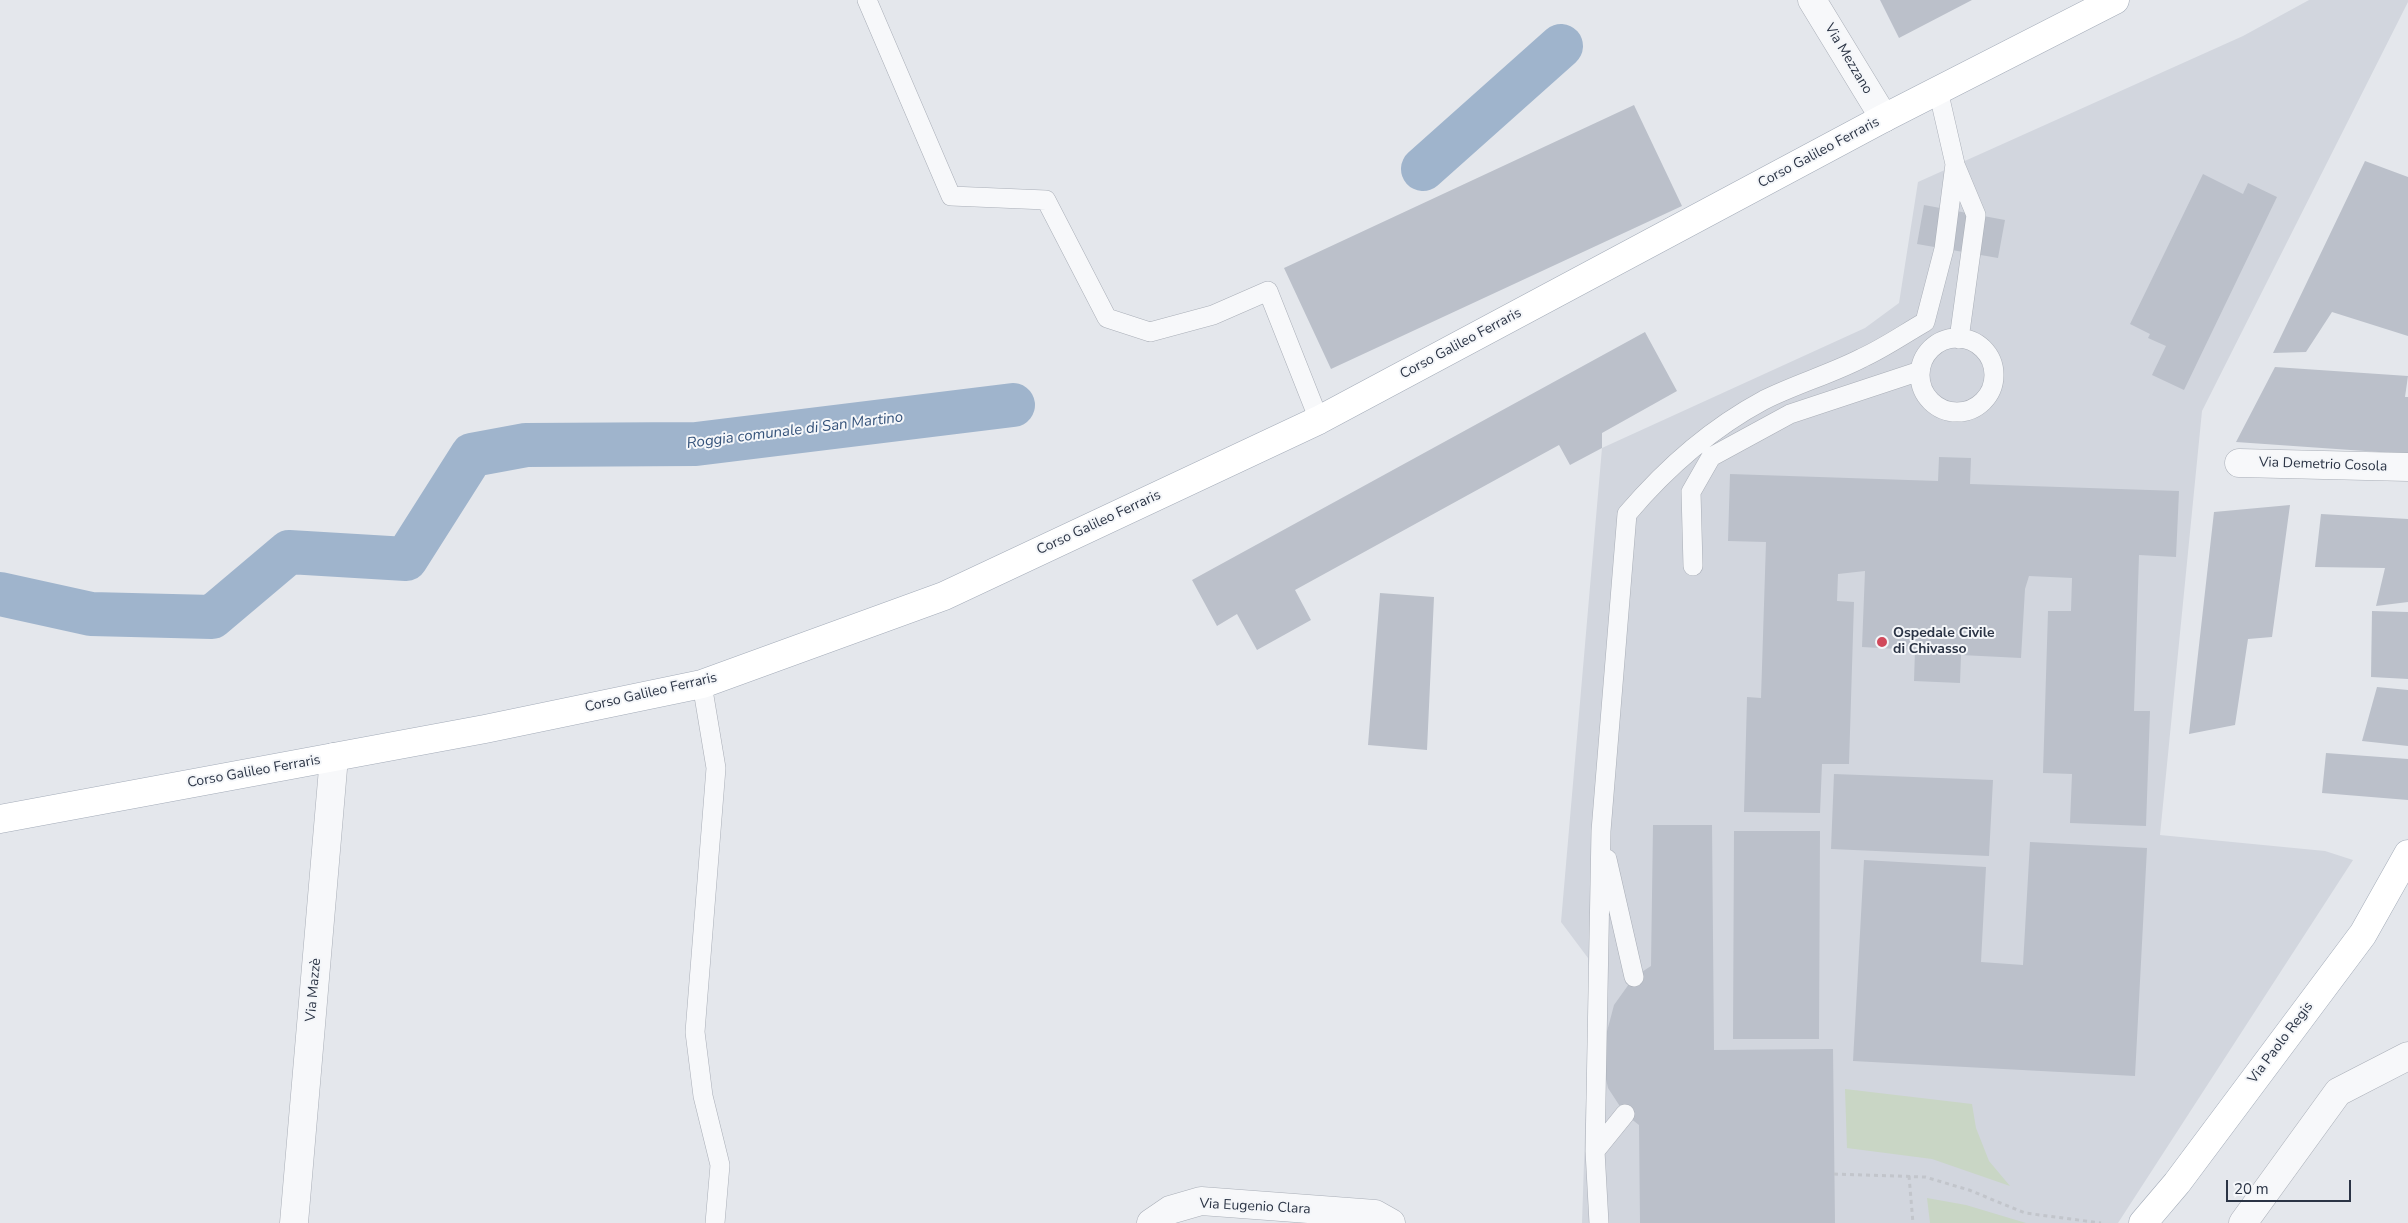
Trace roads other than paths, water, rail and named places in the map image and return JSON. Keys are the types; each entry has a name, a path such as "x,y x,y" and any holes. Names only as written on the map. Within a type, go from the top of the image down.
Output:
{"main road":[{"name":"Corso Galileo Ferraris","path":"0,819 485,729 702,684 944,596 1319,420 1884,118 2115,0"},
{"name":"Via Paolo Regis","path":"2143,1223 2177,1183 2363,934 2408,854"}],"street":[{"name":"Via Mezzano","path":"1812,0 1884,118"},
{"name":"Via Demetrio Cosola","path":"2239,462 2408,467"},
{"name":"Via Mazzè","path":"294,1223 334,757"},
{"path":"2243,1223 2338,1092 2408,1056"},
{"name":"Via Eugenio Clara","path":"1151,1223 1170,1210 1201,1201 1375,1214 1391,1223"}],"lane":[{"path":"867,0 950,196 1046,200 1107,318 1150,332 1213,315 1268,291 1319,420"},
{"path":"1938,90 1955,164 1976,215 1959,339"},
{"path":"1599,1223 1595,1151 1601,831 1627,514 1655,480 1686,451 1763,401 1862,359 1925,322 1944,249 1955,164"},
{"path":"1959,339 1976,344 1985,351 1992,362 1994,374 1993,386 1988,397 1979,406 1968,411 1956,413 1933,404 1925,395 1920,384 1920,371 1923,359 1930,349 1940,342 1959,339"},
{"path":"1694,566 1691,492 1711,457 1790,414 1920,371"},
{"path":"702,684 716,768 695,1032 703,1096 720,1165 715,1223"},
{"path":"1601,831 1634,977"},
{"path":"1595,1151 1625,1114"}],"waterway":[{"name":"Roggia comunale di San Martino","path":"1423,169 1561,46"},
{"name":"Roggia comunale di San Martino","path":"0,594 91,614 212,617 289,552 406,559 472,455 526,445 696,444 1013,405"}],"place":[{"name":"Ospedale Civile di Chivasso","path":"1882,642"}]}
